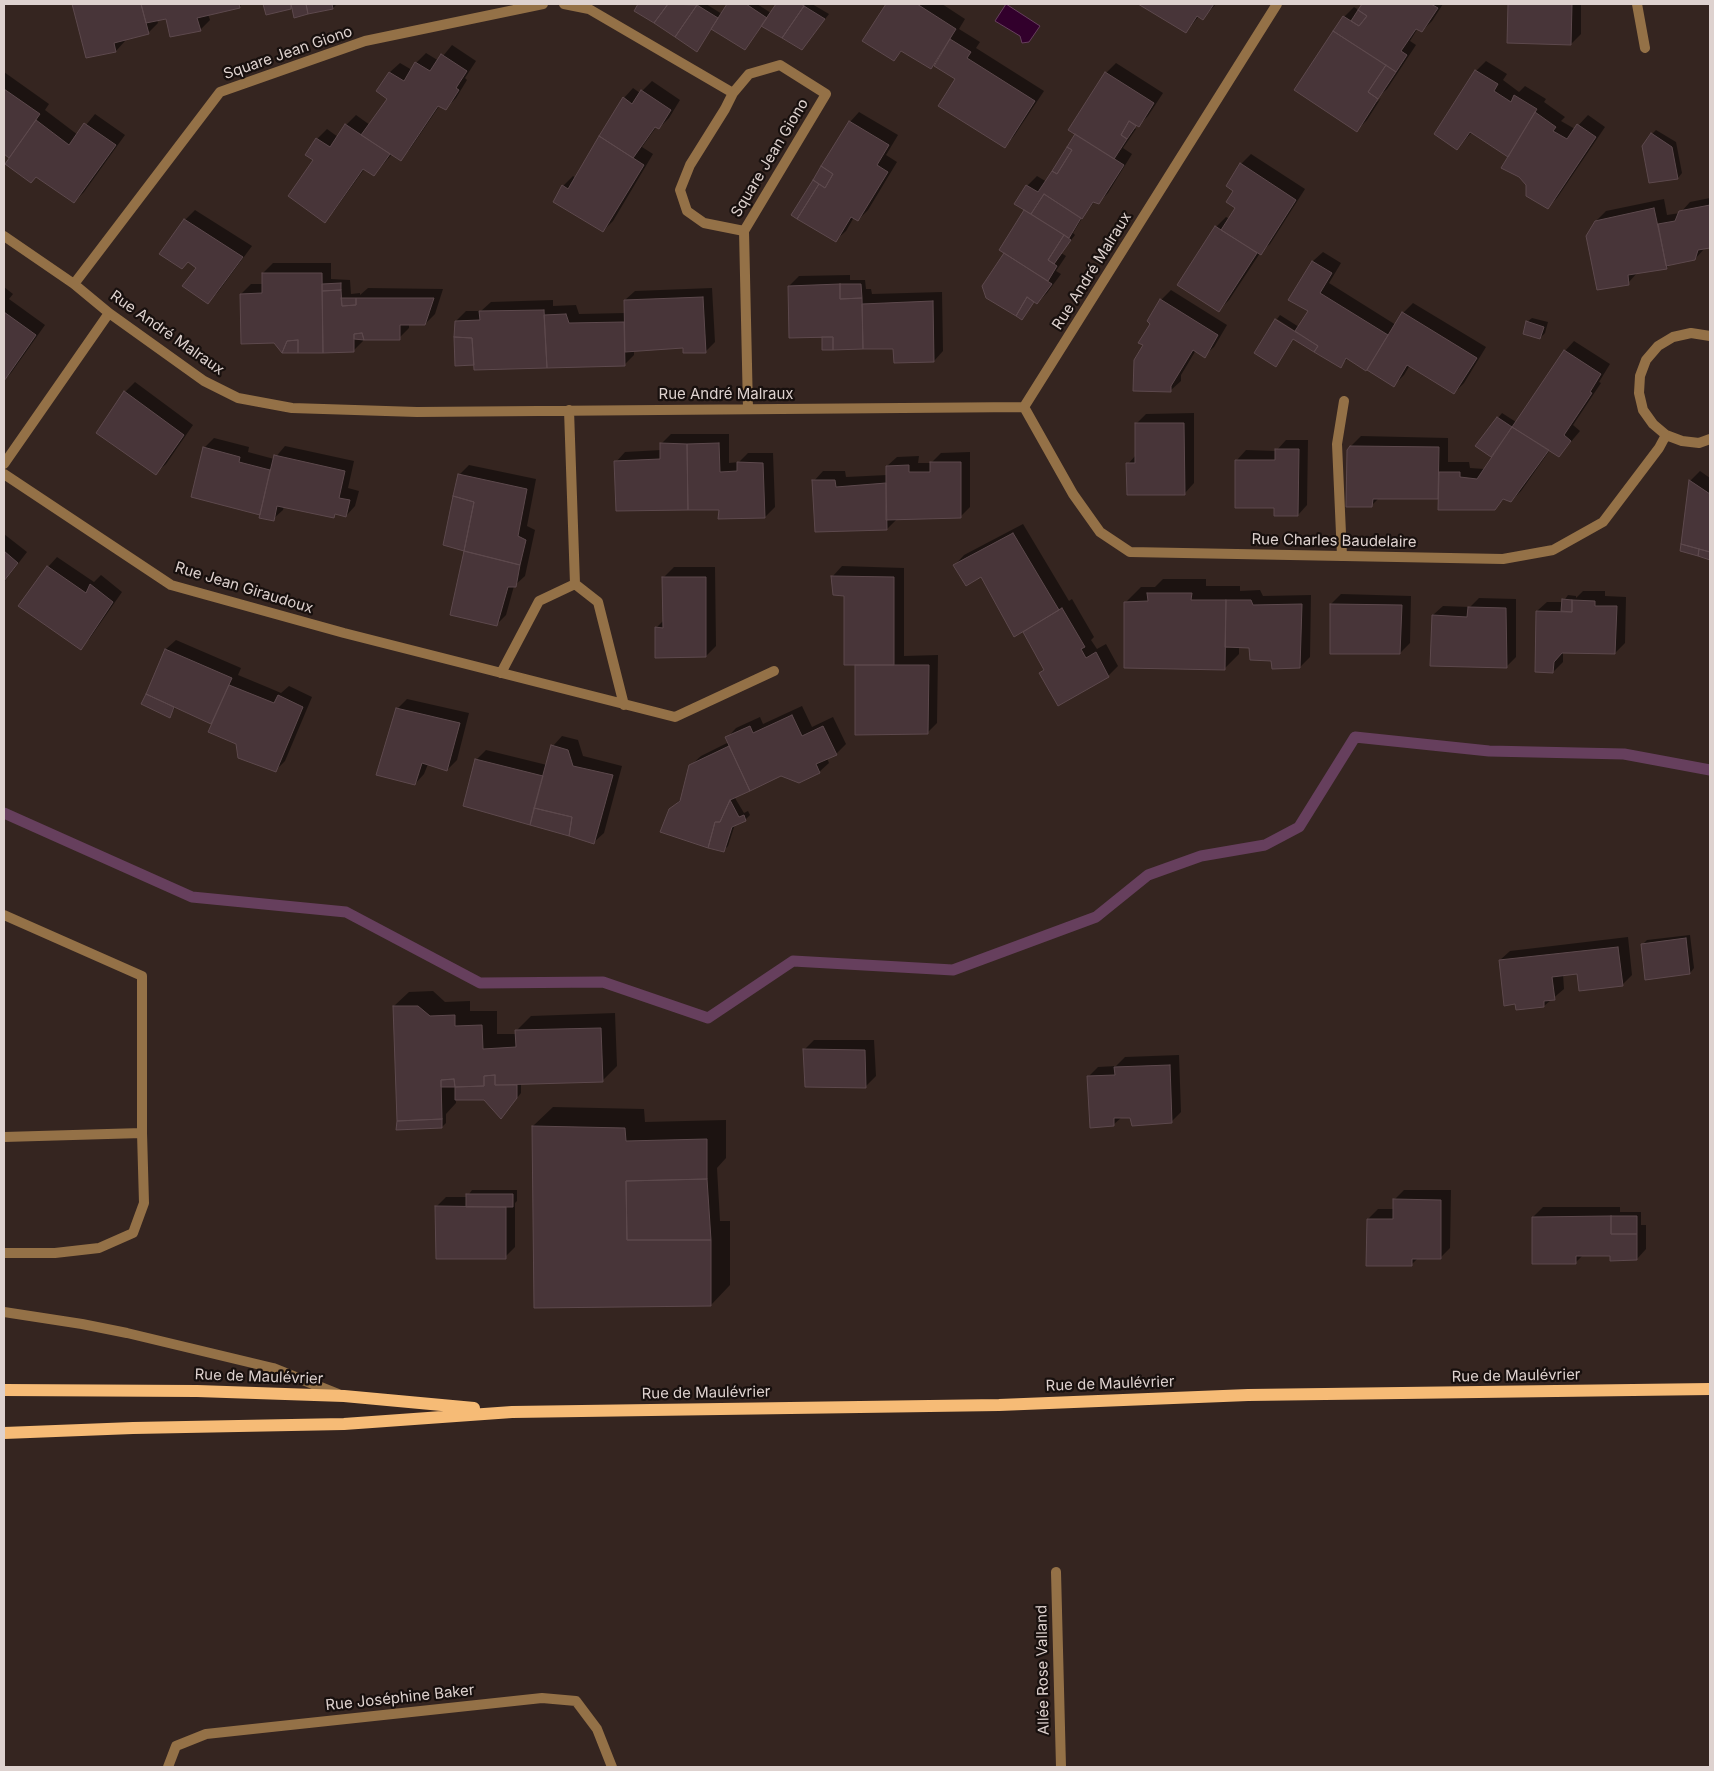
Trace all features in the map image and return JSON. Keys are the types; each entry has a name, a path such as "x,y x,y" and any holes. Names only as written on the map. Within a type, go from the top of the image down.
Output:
{"main road":[{"name":"Rue de Maulévrier","path":"4,1433 133,1428 344,1424 512,1412 989,1405 1248,1395 1710,1389"},
{"name":"Rue de Maulévrier","path":"4,1390 197,1391 344,1396 512,1412"}],"street":[{"name":"Square Jean Giono","path":"74,284 220,92 365,41 543,4"},
{"path":"564,4 589,9 733,93"},
{"name":"Rue André Malraux","path":"4,236 74,284 109,312 204,381 238,398 292,408 417,412 1024,407 1277,4"},
{"path":"1637,4 1645,48"},
{"name":"Square Jean Giono","path":"744,230 704,223 687,210 680,190 690,165 733,93 749,74 780,65 826,94 744,230 748,409"},
{"path":"4,464 109,312"},
{"path":"1710,336 1690,333 1673,337 1658,346 1646,360 1640,376 1639,393 1643,410 1652,424 1666,435 1682,441 1699,443 1710,440"},
{"path":"1342,556 1337,444 1344,401"},
{"name":"Rue Charles Baudelaire","path":"1024,407 1072,494 1100,532 1130,552 1503,559 1553,550 1603,522 1659,448 1666,435"},
{"path":"570,410 575,584"},
{"name":"Rue Jean Giraudoux","path":"4,474 171,586 344,633 675,717 774,671"},
{"path":"502,673 539,601 575,584"},
{"path":"575,584 598,602 624,704"},
{"path":"4,915 142,976 144,1203 133,1233 100,1248 55,1253 4,1253"},
{"path":"4,1137 142,1133"},
{"path":"4,1312 127,1333 273,1368 344,1396"},
{"name":"Allée Rose Valland","path":"1056,1572 1061,1767"},
{"name":"Rue Joséphine Baker","path":"168,1767 176,1746 206,1734 542,1698 576,1701 597,1729 612,1767"}],"shaded area":[{"path":"1006,4 1040,26 1029,42 1022,43 1020,36 995,21"}],"building":[{"path":"72,4 141,4 149,34 114,43 116,52 86,58"},
{"path":"141,4 239,4 240,8 197,18 201,31 170,37 166,19 146,23"},
{"path":"263,4 291,4 291,9 266,15"},
{"path":"291,4 306,4 308,14 294,18"},
{"path":"306,4 332,4 333,9 308,14"},
{"path":"638,4 668,4 654,23 634,11"},
{"path":"668,4 697,5 675,37 654,23"},
{"path":"727,4 746,4 767,18 745,50 711,29"},
{"path":"776,4 801,4 804,6 782,38 761,26"},
{"path":"886,4 917,4 956,29 931,69 901,51 894,61 862,41"},
{"path":"1138,4 1214,4 1203,20 1197,16 1186,33"},
{"path":"1362,4 1431,4 1438,8 1422,32 1416,29 1401,51 1407,55 1396,72 1333,31 1343,16 1359,26 1367,16 1358,10"},
{"path":"1508,4 1572,4 1571,45 1507,43"},
{"path":"697,5 718,18 697,52 675,37"},
{"path":"804,6 825,19 802,50 782,38"},
{"path":"1358,10 1367,16 1359,26 1351,21"},
{"path":"1333,31 1386,65 1368,92 1378,99 1357,132 1294,90"},
{"path":"950,39 971,52 967,58 1035,101 1005,148 938,106 955,79 934,66"},
{"path":"441,54 467,71 456,88 459,90 446,110 438,106 401,161 361,135 387,99 376,91 389,72 404,81 415,62 430,71"},
{"path":"1386,65 1396,72 1378,99 1368,92"},
{"path":"1475,70 1498,84 1494,91 1511,102 1514,95 1537,109 1508,157 1470,132 1457,150 1434,134"},
{"path":"1105,72 1154,103 1139,127 1129,121 1121,135 1127,139 1114,159 1068,130"},
{"path":"4,89 40,114 9,158 4,154"},
{"path":"641,90 671,110 659,129 655,127 633,158 599,136 623,97 632,104"},
{"path":"1535,112 1556,127 1553,131 1567,139 1577,124 1596,137 1548,209 1526,196 1526,185 1519,177 1501,168"},
{"path":"36,120 69,145 84,123 116,145 74,203 36,177 31,183 5,164"},
{"path":"849,121 889,145 877,165 888,172 858,221 851,217 836,242 797,219 819,184 825,188 833,174 821,166"},
{"path":"1129,121 1136,126 1127,139 1121,135"},
{"path":"345,124 390,154 374,176 363,169 325,223 288,196 313,160 305,155 316,138 330,147"},
{"path":"1651,133 1672,147 1678,179 1649,183 1642,146"},
{"path":"1075,134 1124,165 1099,204 1093,202 1082,219 1044,194 1031,214 1014,204 1026,185 1038,192 1052,171 1057,174 1072,150 1067,147"},
{"path":"599,136 644,165 603,232 553,202 562,185 568,189"},
{"path":"1067,147 1072,150 1057,174 1052,171"},
{"path":"1240,163 1296,200 1261,255 1221,230 1235,208 1226,202 1233,191 1226,186"},
{"path":"821,166 833,174 825,188 813,180"},
{"path":"813,180 819,184 797,219 791,215"},
{"path":"1044,194 1081,218 1069,238 1031,214"},
{"path":"1710,205 1710,248 1698,250 1695,260 1666,266 1658,224 1675,221 1679,211"},
{"path":"1654,208 1667,269 1628,275 1629,285 1597,290 1586,236 1595,221"},
{"path":"1024,210 1064,235 1048,260 1057,266 1048,281 999,250"},
{"path":"184,219 243,257 208,304 182,286 196,268 188,262 182,269 159,254"},
{"path":"1215,226 1257,253 1219,312 1177,285"},
{"path":"1064,235 1071,240 1054,264 1048,260"},
{"path":"1004,253 1052,284 1037,304 1027,297 1016,316 986,298 982,286"},
{"path":"1312,261 1332,273 1320,293 1388,335 1366,371 1346,358 1341,368 1314,352 1318,346 1295,331 1308,311 1288,300"},
{"path":"262,273 322,273 323,353 298,353 298,340 287,341 282,353 274,343 241,344 240,294 262,293"},
{"path":"341,283 341,290 322,291 322,284"},
{"path":"840,284 840,299 862,298 863,349 833,350 833,337 789,338 788,286"},
{"path":"840,284 861,284 862,298 840,299"},
{"path":"341,290 342,306 356,305 356,298 434,298 425,325 400,325 400,340 364,340 362,333 354,334 354,352 323,353 322,291"},
{"path":"703,297 706,353 683,353 683,348 625,352 624,300"},
{"path":"1027,297 1034,302 1022,320 1016,316"},
{"path":"341,298 356,298 356,305 342,306"},
{"path":"1160,299 1218,335 1205,358 1193,350 1171,386 1171,392 1133,391 1134,360 1143,345 1138,343 1150,324 1147,321"},
{"path":"933,301 934,362 894,363 893,349 863,349 862,304"},
{"path":"544,310 547,368 474,370 472,338 454,337 455,321 480,320 479,311"},
{"path":"4,312 36,335 4,381"},
{"path":"1402,312 1477,358 1454,394 1407,365 1394,387 1367,370"},
{"path":"566,314 569,323 624,322 625,366 547,368 544,315"},
{"path":"1275,319 1318,346 1314,352 1293,339 1276,367 1254,353"},
{"path":"1526,321 1544,327 1540,339 1523,334"},
{"path":"362,333 364,340 354,339 354,334"},
{"path":"454,337 472,338 474,365 455,366"},
{"path":"822,337 833,337 833,350 822,350"},
{"path":"298,340 298,353 282,353 287,341"},
{"path":"1564,350 1601,374 1590,392 1592,393 1564,435 1571,441 1559,457 1512,427"},
{"path":"124,391 184,435 156,475 96,433"},
{"path":"1497,417 1512,427 1491,457 1475,446"},
{"path":"1135,423 1184,423 1185,495 1127,495 1126,463 1135,463"},
{"path":"1512,427 1549,450 1511,502 1503,499 1495,510 1438,510 1439,472 1460,472 1460,477 1477,479"},
{"path":"660,443 687,444 688,510 616,511 614,461 660,459"},
{"path":"719,443 720,472 737,471 737,462 763,463 765,518 718,519 719,510 688,510 687,444"},
{"path":"1350,446 1439,447 1438,499 1373,499 1372,507 1346,507 1347,450"},
{"path":"203,447 240,457 239,462 270,470 260,515 191,497"},
{"path":"1275,449 1299,449 1298,516 1274,516 1274,508 1235,508 1235,460 1275,460"},
{"path":"274,455 345,471 339,498 350,500 346,517 335,514 334,518 277,506 274,521 259,518"},
{"path":"930,462 961,462 961,518 886,520 886,466 909,465 909,472 930,472"},
{"path":"458,474 527,489 518,536 526,540 520,565 464,551 474,502 453,496"},
{"path":"812,480 835,480 836,487 886,483 887,530 815,532"},
{"path":"1689,480 1710,494 1710,552 1681,544"},
{"path":"453,496 474,502 464,551 443,545"},
{"path":"1013,533 1059,610 1014,637 981,577 966,586 953,565"},
{"path":"1681,544 1699,549 1698,556 1680,551"},
{"path":"1699,549 1710,552 1710,560 1698,556"},
{"path":"4,551 18,563 4,581"},
{"path":"464,551 520,565 516,587 508,587 497,626 450,615"},
{"path":"47,566 86,593 90,584 113,602 81,650 18,606"},
{"path":"831,576 894,577 894,665 844,665 844,596 833,595"},
{"path":"662,577 706,577 706,657 655,658 655,627 663,628"},
{"path":"1147,593 1192,593 1191,600 1226,600 1225,670 1124,668 1124,602 1148,601"},
{"path":"1562,599 1572,600 1572,612 1561,611"},
{"path":"1226,600 1251,600 1253,605 1302,604 1300,668 1272,669 1271,661 1250,660 1249,648 1225,647"},
{"path":"1572,600 1595,601 1595,606 1617,606 1615,654 1562,653 1554,662 1553,673 1535,672 1536,611 1572,612"},
{"path":"1330,604 1402,605 1400,654 1330,654"},
{"path":"1468,607 1506,608 1507,668 1430,666 1432,615 1467,617"},
{"path":"1062,608 1085,647 1081,649 1086,658 1096,652 1109,677 1058,706 1039,673 1044,670 1023,632"},
{"path":"165,649 232,678 211,724 146,694"},
{"path":"855,665 929,665 928,734 855,735"},
{"path":"229,685 274,703 278,695 303,707 276,772 238,758 236,744 208,732"},
{"path":"146,694 174,707 170,718 141,704"},
{"path":"396,708 460,723 447,771 422,763 415,785 376,775"},
{"path":"792,715 802,736 823,726 837,755 816,764 820,773 799,783 781,776 750,791 725,737 750,726 753,733"},
{"path":"551,745 568,750 573,766 613,775 594,844 569,836 572,817 534,808"},
{"path":"729,746 750,791 730,800 720,822 715,822 708,848 660,832 669,809 680,801 689,765"},
{"path":"475,759 543,776 530,825 463,806"},
{"path":"730,800 739,817 744,815 746,821 732,827 724,852 708,848 715,822 720,822"},
{"path":"534,808 572,817 569,836 530,825"},
{"path":"1686,938 1690,974 1645,980 1641,944"},
{"path":"1618,947 1623,986 1579,991 1577,974 1552,977 1555,1000 1544,1001 1544,1007 1516,1010 1515,1004 1504,1006 1499,960"},
{"path":"393,1006 418,1006 430,1016 455,1015 455,1026 482,1025 483,1049 516,1047 515,1030 601,1028 603,1082 495,1085 495,1075 484,1076 484,1086 455,1087 454,1079 441,1080 442,1119 397,1121"},
{"path":"803,1049 865,1050 866,1088 805,1087"},
{"path":"1170,1065 1172,1123 1132,1126 1130,1118 1114,1118 1114,1126 1090,1128 1087,1076 1115,1075 1114,1067"},
{"path":"495,1075 495,1085 517,1085 517,1098 501,1119 484,1100 455,1100 455,1087 484,1086 484,1076"},
{"path":"454,1079 455,1087 441,1087 441,1080"},
{"path":"442,1119 442,1128 396,1130 397,1121"},
{"path":"532,1126 625,1128 626,1141 707,1139 707,1179 626,1181 627,1240 711,1240 711,1306 534,1308"},
{"path":"707,1179 711,1240 627,1240 626,1181"},
{"path":"466,1194 513,1194 513,1207 466,1207"},
{"path":"1393,1199 1441,1200 1441,1259 1412,1259 1412,1266 1366,1266 1367,1219 1393,1219"},
{"path":"435,1206 506,1207 506,1259 436,1259"},
{"path":"1611,1216 1611,1234 1637,1234 1637,1260 1610,1261 1610,1256 1576,1256 1576,1264 1532,1264 1532,1217"},
{"path":"1611,1216 1637,1216 1637,1234 1611,1234"}],"waterway":[{"path":"4,813 192,897 346,912 480,983 603,982 708,1018 793,961 953,970 1096,917 1148,875 1201,856 1265,845 1299,827 1355,737 1489,751 1624,754 1710,770"}]}
